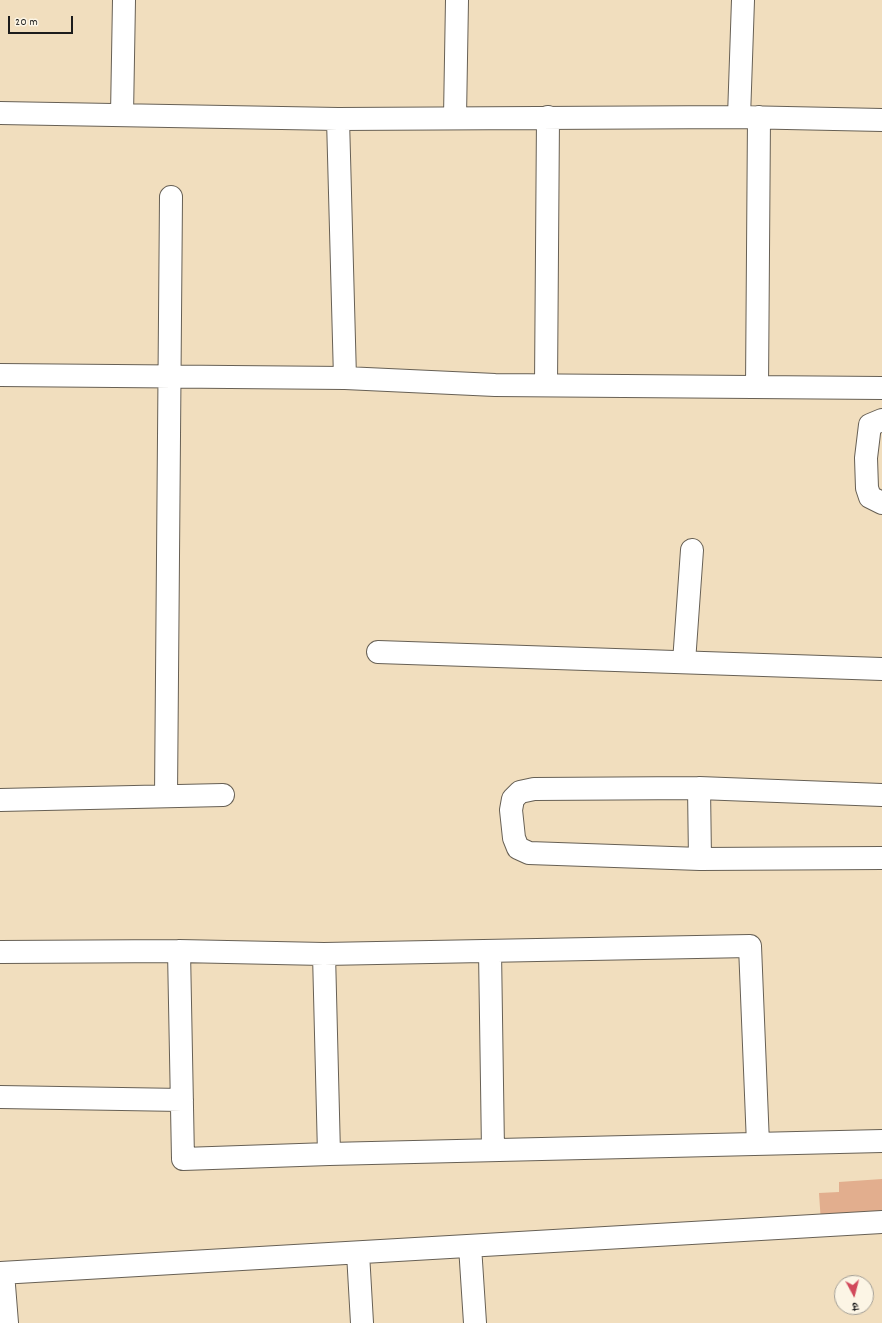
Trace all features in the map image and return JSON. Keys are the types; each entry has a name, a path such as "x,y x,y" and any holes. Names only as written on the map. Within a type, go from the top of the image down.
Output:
{"street":[{"path":"122,115 124,0"},
{"path":"455,117 457,0"},
{"path":"743,0 749,117 757,387"},
{"path":"0,113 338,119 455,117 749,117 882,120"},
{"path":"546,385 548,117"},
{"path":"338,119 345,378"},
{"path":"166,796 168,376 171,197"},
{"path":"0,374 345,378 495,385 882,388"},
{"path":"882,420 870,425 866,458 867,488 870,497 882,503"},
{"path":"684,662 692,550"},
{"path":"378,652 882,669"},
{"path":"699,788 700,859"},
{"path":"882,796 699,788 534,789 520,792 513,799 511,810 514,838 518,848 529,853 700,859 882,858"},
{"path":"0,800 223,795"},
{"path":"0,952 179,951 324,954 750,946 758,1144"},
{"path":"179,951 183,1159 329,1154 882,1141"},
{"path":"490,951 493,1150"},
{"path":"324,954 329,1154"},
{"path":"0,1097 182,1100"},
{"path":"7,1323 1,1273 882,1222"},
{"path":"470,1246 475,1323"},
{"path":"358,1252 362,1323"}],"building":[{"path":"882,1179 882,1218 821,1223 819,1193 839,1192 839,1182"}]}
